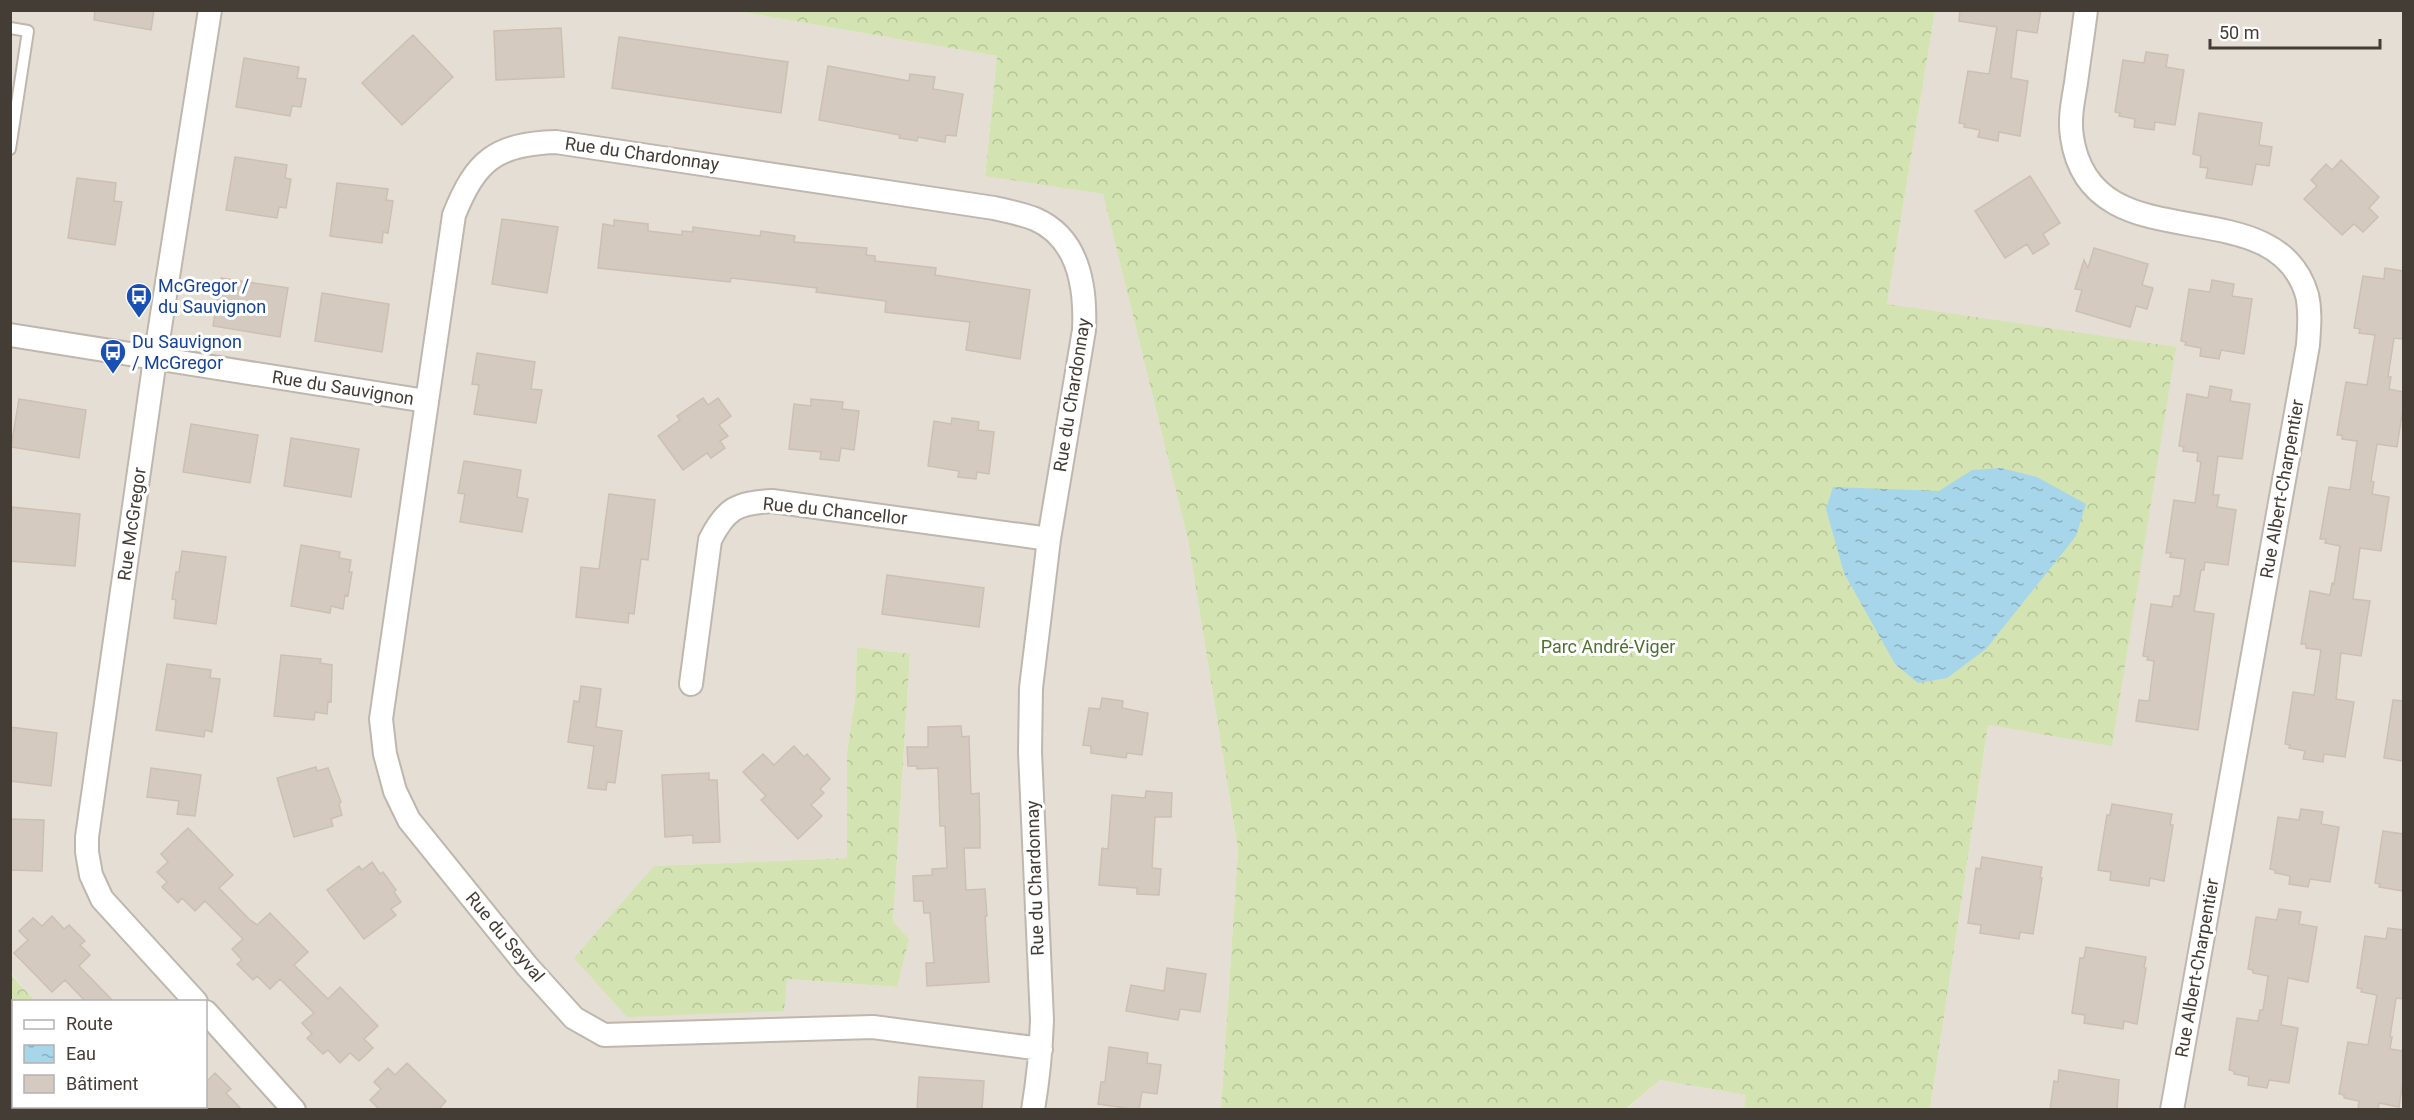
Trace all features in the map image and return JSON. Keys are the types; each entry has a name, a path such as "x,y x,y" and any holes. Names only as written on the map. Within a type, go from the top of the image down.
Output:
{"street":[{"name":"Rue McGregor","path":"193,1000 102,899 91,875 87,837 155,359 210,10"},
{"name":"Rue Albert-Charpentier","path":"2086,10 2071,117 2072,137 2077,158 2087,177 2103,195 2121,208 2140,215 2232,232 2255,240 2278,254 2296,271 2307,296 2310,318 2306,357 2172,1110"},
{"name":"Rue du Chardonnay","path":"426,401 454,215 465,187 480,167 503,151 526,143 556,142 583,145 994,208 1037,220 1056,233 1074,258 1082,279 1085,301 1084,330 1049,539 1034,653 1030,722 1042,1020 1041,1049 1033,1110"},
{"name":"Rue du Sauvignon","path":"10,335 426,401"},
{"name":"Rue du Seyval","path":"426,401 381,719 385,754 395,791 409,820 527,966 574,1018 604,1035 873,1027 1041,1049"},
{"name":"Rue du Chancellor","path":"691,684 710,540 718,524 731,511 747,503 772,501 1049,539"},
{"path":"207,1013 294,1110"}],"lane":[{"path":"10,28 28,31 10,148"}],"shaded area":[{"path":"10,11 736,11 997,56 985,175 1103,194 1188,540 1238,849 1221,1109 129,1109 128,1108 207,1108 207,1000 34,1000 11,973","holes":["857,647 910,654 893,921 909,939 896,987 787,979 654,866 847,858 847,752 855,698"]},
{"path":"1935,11 2403,11 2403,1109 1930,1109 1988,725 2112,745 1887,304"},
{"path":"1660,1080 1747,1095 1744,1109 1626,1110"}],"green space":[{"name":"Parc André-Viger","path":"736,11 1935,11 1887,304 2176,347 2112,746 1988,725 1930,1109 1744,1109 1746,1095 1660,1080 1626,1109 1221,1109 1238,849 1188,540 1103,194 985,176 997,56"},
{"path":"857,647 910,654 893,921 909,939 897,987 787,979 784,1011 627,1017 574,958 654,866 847,858 847,752 855,698"},
{"path":"10,973 34,1000 12,1000 12,1012"}],"water":[{"path":"2001,468 2037,477 2086,504 2076,536 1986,649 1947,678 1918,683 1895,664 1844,573 1826,509 1833,487 1939,491 1972,470"}],"building":[{"path":"95,10 154,10 151,30 94,20"},
{"path":"1960,10 2041,10 2037,33 2017,30 2011,78 2028,81 2020,136 1999,132 1998,141 1978,137 1980,130 1964,127 1965,124 1959,123 1968,71 1989,74 1997,27 1959,21"},
{"path":"561,28 564,77 496,80 494,31"},
{"path":"413,35 453,77 402,125 362,83"},
{"path":"619,37 788,62 781,113 612,88"},
{"path":"2146,52 2168,55 2166,67 2184,70 2175,125 2155,122 2154,130 2134,127 2135,119 2119,116 2120,113 2115,112 2123,60 2144,63"},
{"path":"244,58 299,67 297,78 306,79 301,107 292,106 290,116 236,107"},
{"path":"828,66 909,81 910,74 935,77 933,89 963,94 956,136 946,135 945,142 918,137 917,141 899,138 900,135 819,120"},
{"path":"2199,113 2262,123 2259,145 2272,147 2269,166 2256,164 2252,185 2206,178 2208,168 2200,167 2201,156 2193,154"},
{"path":"235,157 287,165 285,178 291,179 286,208 279,207 277,218 226,210"},
{"path":"2341,160 2379,197 2369,208 2378,217 2363,232 2354,224 2342,235 2304,199 2317,186 2311,180 2326,164 2332,170"},
{"path":"2030,176 2060,223 2043,234 2049,244 2033,254 2027,244 2005,258 1975,211"},
{"path":"77,178 116,183 114,201 122,202 115,245 68,238"},
{"path":"337,183 388,189 386,200 393,201 388,233 383,232 382,243 330,236"},
{"path":"502,219 558,227 547,293 492,284"},
{"path":"614,220 648,224 648,231 682,235 682,231 693,232 693,227 760,236 761,231 795,236 794,242 867,248 866,255 875,256 875,261 936,268 935,275 1030,290 1020,359 966,350 970,322 885,312 886,301 816,292 817,288 731,278 730,282 598,268 603,224 614,226"},
{"path":"2094,248 2148,264 2142,285 2153,288 2147,309 2136,306 2130,327 2076,311 2082,290 2075,289 2084,260 2088,268"},
{"path":"2385,268 2403,271 2403,339 2394,338 2388,377 2391,377 2389,389 2403,392 2403,408 2397,447 2377,444 2371,481 2374,482 2372,494 2389,497 2381,551 2360,548 2353,599 2370,601 2361,656 2341,653 2336,699 2354,702 2345,757 2324,754 2323,762 2303,759 2305,751 2289,748 2290,745 2285,744 2293,692 2314,695 2321,650 2306,648 2306,644 2301,644 2310,591 2330,595 2332,583 2334,584 2340,546 2325,543 2326,539 2320,539 2329,487 2350,490 2357,441 2342,439 2342,435 2337,435 2346,382 2367,385 2375,335 2359,333 2360,329 2354,328 2363,276 2384,279"},
{"path":"221,278 288,288 280,337 213,326"},
{"path":"2212,280 2234,284 2232,296 2252,299 2244,354 2221,350 2219,359 2200,356 2201,348 2185,345 2186,342 2181,341 2189,289 2210,292"},
{"path":"322,293 389,304 382,352 315,341"},
{"path":"477,353 535,362 531,389 542,390 536,423 474,414 479,385 472,384"},
{"path":"2210,386 2232,390 2230,401 2250,404 2242,459 2218,456 2213,495 2219,495 2217,507 2236,510 2228,565 2205,562 2204,570 2201,570 2194,611 2214,614 2198,730 2136,721 2139,700 2149,701 2154,661 2147,660 2148,657 2143,656 2151,604 2172,607 2174,596 2180,596 2185,559 2170,557 2171,553 2166,553 2174,500 2195,503 2201,462 2197,461 2198,453 2183,451 2184,447 2179,446 2187,394 2208,398"},
{"path":"703,398 708,405 718,398 731,416 719,425 728,436 720,441 725,448 711,458 707,453 683,470 658,436 680,420 677,416"},
{"path":"19,399 86,410 79,458 11,447"},
{"path":"811,399 843,402 842,409 859,411 854,450 841,448 839,461 820,459 821,452 789,449 794,404 811,406"},
{"path":"952,418 979,422 978,430 994,432 989,474 977,472 976,479 958,477 959,471 928,466 934,421 951,424"},
{"path":"191,424 258,435 250,483 183,472"},
{"path":"291,438 359,449 351,497 284,486"},
{"path":"464,461 521,470 517,497 528,499 522,532 460,522 465,494 458,493"},
{"path":"609,494 655,500 648,560 641,559 634,614 629,613 628,623 576,617 581,567 599,569"},
{"path":"12,507 80,514 75,566 10,561"},
{"path":"301,545 340,552 339,558 351,560 349,572 352,572 343,609 331,606 330,613 291,606"},
{"path":"182,551 226,557 216,624 174,618 176,600 172,599"},
{"path":"887,575 984,588 979,627 882,614"},
{"path":"281,655 321,659 320,663 332,665 331,702 328,701 327,714 315,712 314,720 274,716"},
{"path":"167,664 211,670 210,678 220,679 212,732 205,730 204,737 156,730"},
{"path":"581,686 601,689 596,727 622,731 615,783 607,782 606,790 588,788 594,746 568,742 574,701 579,702"},
{"path":"1102,698 1123,701 1122,708 1148,713 1142,755 1127,753 1126,758 1091,753 1091,746 1083,745 1089,708 1100,709"},
{"path":"2393,700 2403,701 2403,761 2384,758"},
{"path":"961,726 962,737 969,736 971,794 979,793 980,825 980,848 964,848 966,890 985,889 989,982 927,986 926,963 934,963 930,913 924,913 923,901 914,901 913,876 932,875 932,869 947,868 945,826 940,826 938,768 917,769 917,766 908,766 907,747 928,747 928,727"},
{"path":"10,727 57,733 51,786 10,781"},
{"path":"794,746 804,757 807,754 830,779 820,789 824,793 811,805 822,816 798,839 761,800 766,796 743,772 763,754 774,765"},
{"path":"316,767 317,771 328,768 341,802 339,804 342,815 331,819 333,826 294,837 277,778"},
{"path":"151,768 201,775 195,816 177,814 179,801 147,797"},
{"path":"709,773 709,780 717,780 720,842 693,843 693,835 665,837 662,775"},
{"path":"1146,791 1172,793 1171,817 1155,817 1152,868 1161,869 1159,895 1137,894 1137,888 1099,885 1102,848 1108,849 1112,795 1145,798"},
{"path":"2112,804 2172,814 2170,825 2173,825 2164,881 2150,878 2149,886 2110,880 2111,872 2098,870 2107,815 2110,815"},
{"path":"2301,809 2323,812 2321,824 2339,827 2330,882 2310,879 2308,887 2289,884 2290,876 2275,873 2275,870 2270,869 2278,817 2299,820"},
{"path":"10,819 44,820 42,871 10,870"},
{"path":"188,828 233,875 219,888 257,925 270,913 308,952 294,965 328,999 340,987 378,1026 364,1039 373,1048 359,1061 350,1053 340,1063 328,1050 323,1054 307,1038 312,1034 302,1023 314,1013 280,979 270,989 257,976 253,980 237,964 242,960 232,949 243,939 205,901 195,911 182,898 178,903 162,887 167,882 157,872 168,862 161,854"},
{"path":"2383,831 2403,834 2403,891 2379,887 2380,884 2375,883"},
{"path":"1982,857 2042,867 2033,934 2020,932 2019,939 1980,933 1981,925 1968,923 1976,868 1980,869"},
{"path":"372,862 380,874 383,872 396,890 394,892 401,902 391,909 396,915 364,939 327,890 359,866 362,870"},
{"path":"2279,909 2301,912 2299,924 2317,927 2308,982 2288,978 2281,1025 2298,1028 2289,1083 2269,1080 2267,1088 2248,1085 2249,1077 2234,1074 2234,1071 2229,1070 2237,1018 2258,1021 2260,1010 2263,1010 2268,976 2253,973 2253,970 2248,969 2256,917 2277,920"},
{"path":"52,916 64,929 69,925 85,941 80,945 90,955 79,966 112,1000 84,1000 65,980 52,992 14,953 28,940 19,931 33,918 42,926"},
{"path":"2388,928 2403,930 2403,999 2396,998 2390,1037 2392,1037 2390,1049 2403,1051 2403,1080 2399,1107 2379,1103 2378,1110 2358,1110 2359,1101 2344,1098 2344,1095 2339,1094 2348,1042 2368,1045 2377,995 2361,992 2362,989 2357,988 2365,936 2386,939"},
{"path":"2086,947 2146,957 2137,1024 2124,1021 2123,1029 2084,1023 2085,1015 2072,1013 2080,958 2084,958"},
{"path":"1167,968 1206,974 1200,1012 1180,1009 1178,1020 1126,1011 1131,985 1164,991"},
{"path":"1109,1047 1148,1053 1147,1063 1161,1065 1157,1094 1142,1092 1139,1110 1098,1104 1101,1082 1105,1082"},
{"path":"407,1063 446,1101 438,1110 380,1110 370,1100 381,1089 374,1082 388,1068 395,1075"},
{"path":"2059,1070 2119,1080 2117,1110 2050,1110 2054,1081 2058,1082"},
{"path":"215,1073 231,1089 226,1093 242,1110 206,1110 207,1081"},
{"path":"919,1077 984,1081 982,1110 917,1110"}],"place":[{"name":"McGregor / du Sauvignon","path":"139,319"},
{"name":"Du Sauvignon / McGregor","path":"113,375"}]}
